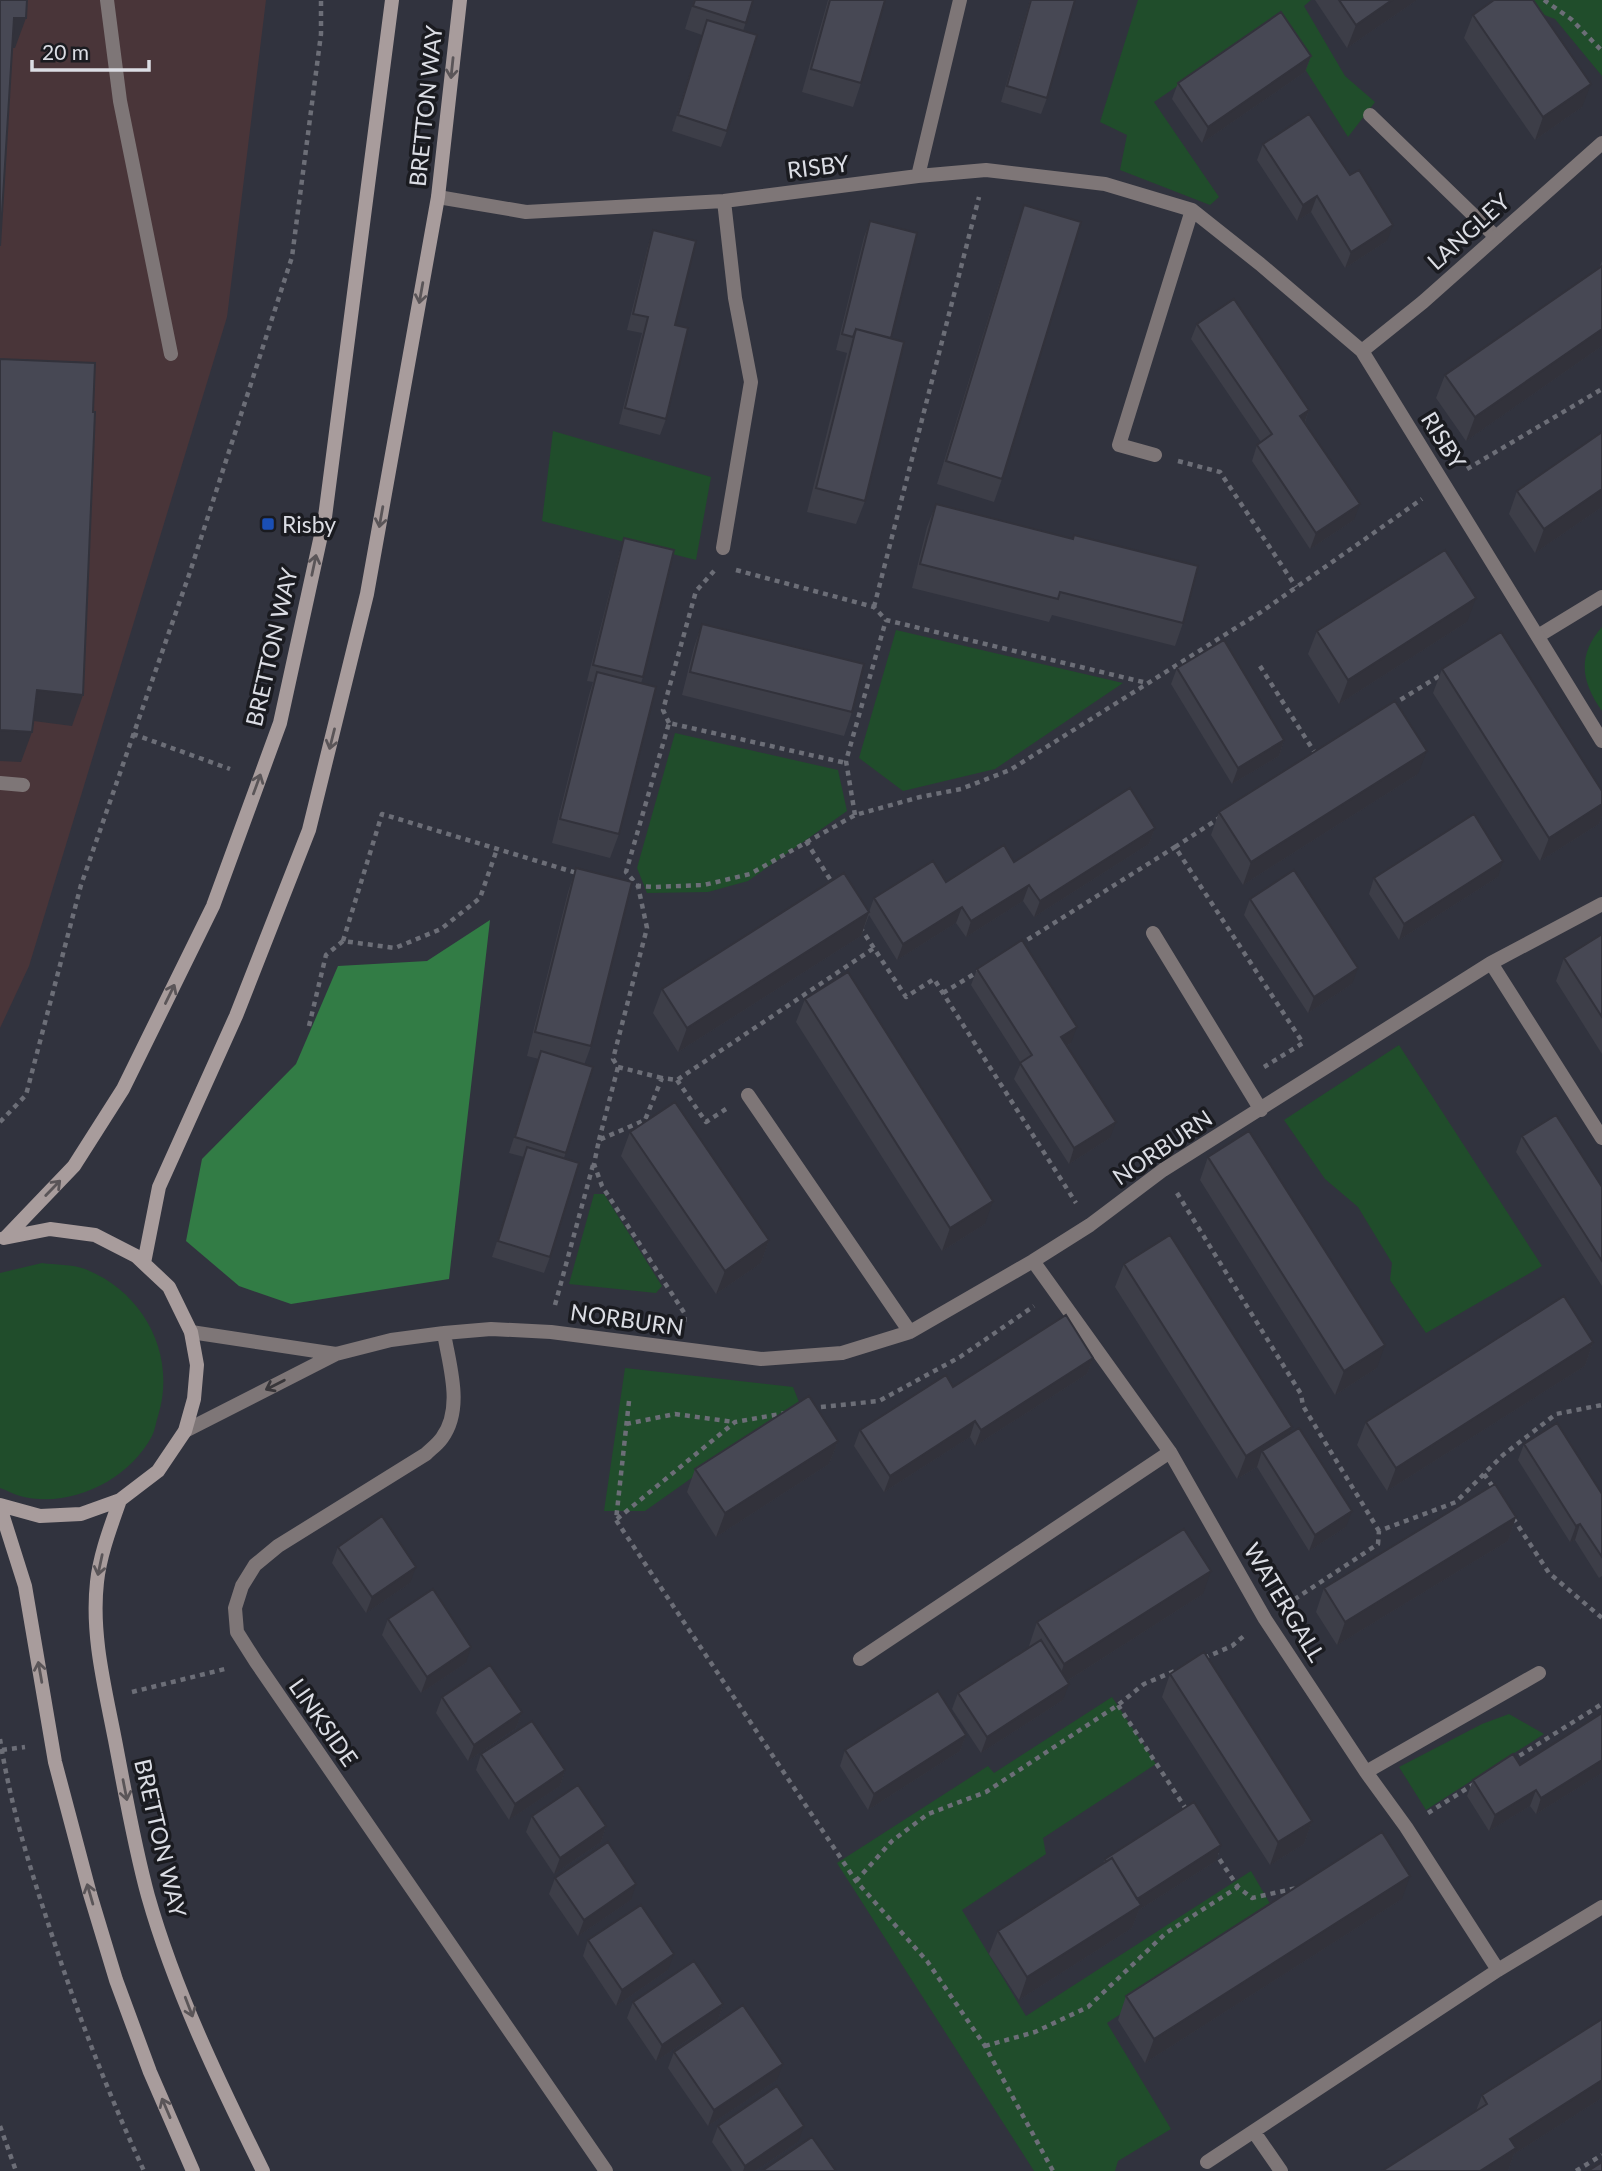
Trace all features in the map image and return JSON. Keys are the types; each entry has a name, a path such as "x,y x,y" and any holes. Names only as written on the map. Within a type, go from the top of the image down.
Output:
{"street":[{"path":"107,0 120,101 171,354"},
{"name":"BRETTON WAY","path":"3,1239 74,1166 123,1089 213,906 280,723 325,517 392,0"},
{"name":"BRETTON WAY","path":"144,1263 159,1187 236,1016 309,830 367,594 438,197 460,0"},
{"path":"918,177 960,0"},
{"path":"1370,115 1496,237"},
{"name":"LANGLEY","path":"1362,351 1423,302 1602,143"},
{"name":"RISBY","path":"438,197 526,212 724,201 986,170 1105,184 1192,210 1362,351 1602,741"},
{"path":"723,548 751,382 735,298 724,201"},
{"path":"1155,455 1119,445 1192,210"},
{"path":"1538,636 1602,597"},
{"path":"0,783 23,785"},
{"name":"NORBURN","path":"185,1431 336,1354 391,1340 491,1329 551,1332 761,1359 842,1353 910,1332 1033,1261 1090,1224 1163,1170 1490,963 1602,904"},
{"path":"1153,933 1261,1110"},
{"path":"1490,963 1602,1138"},
{"path":"748,1095 910,1332"},
{"path":"0,1506 40,1516 81,1514 120,1500 158,1471 185,1431 194,1399 197,1365 191,1332 169,1287 136,1256 95,1236 50,1229 3,1239"},
{"name":"WATERGALL","path":"1033,1261 1170,1452 1265,1619 1366,1772 1406,1827 1498,1970"},
{"name":"NORBURN","path":"191,1332 336,1354"},
{"name":"LINKSIDE","path":"444,1333 454,1392 452,1415 443,1437 426,1454 278,1546 255,1565 242,1586 235,1608 237,1632 606,2171"},
{"path":"860,1659 1170,1452"},
{"name":"BRETTON WAY","path":"120,1500 103,1550 97,1580 96,1608 98,1644 133,1832 148,1897 169,1956 197,2029 263,2171"},
{"path":"0,1506 25,1586 55,1762 90,1894 121,1993 150,2072 193,2171"},
{"path":"1366,1772 1539,1672"},
{"path":"1207,2162 1498,1970 1602,1907"},
{"path":"1254,2132 1281,2171"}],"path":[{"path":"0,1122 26,1095 80,885 190,572 292,257 321,34 321,0"},
{"path":"1544,0 1571,19 1602,51"},
{"path":"874,607 986,170"},
{"path":"625,885 704,885 750,874 855,815 961,789 1010,770 1261,612 1444,483 1602,389"},
{"path":"1155,455 1220,472 1296,587"},
{"path":"723,548 720,565 695,591 663,710 669,723 626,872 638,886 646,928 612,1059 618,1067 677,1080 874,948"},
{"path":"720,565 874,607 886,620 1148,683"},
{"path":"855,815 846,764 886,620"},
{"path":"1260,666 1315,753"},
{"path":"1386,709 1446,672"},
{"path":"669,723 846,764"},
{"path":"133,734 230,769"},
{"path":"1304,761 1327,746"},
{"path":"1013,949 1229,811"},
{"path":"309,1026 326,955 343,941 382,814 587,876"},
{"path":"806,841 840,895"},
{"path":"1175,847 1303,1043 1242,1080"},
{"path":"343,941 396,948 441,929 480,898 497,849"},
{"path":"853,916 906,997 934,979 1090,1224"},
{"path":"943,993 989,964"},
{"path":"551,1332 554,1311 618,1067"},
{"path":"599,1140 645,1121 662,1078"},
{"path":"677,1080 706,1122 748,1095"},
{"path":"594,1164 602,1186 685,1314 681,1349"},
{"path":"1163,1170 1301,1394 1303,1406 1379,1531 1378,1544 1265,1619 1232,1646 1194,1662"},
{"path":"807,1409 879,1401 960,1357 1055,1291"},
{"path":"629,1401 616,1520 856,1881 927,1961 985,2046 1053,2171"},
{"path":"1379,1531 1456,1502 1503,1455 1556,1414 1602,1405"},
{"path":"626,1424 675,1414 735,1422 795,1411"},
{"path":"616,1520 735,1422"},
{"path":"1484,1474 1498,1496"},
{"path":"1506,1507 1549,1573 1602,1618"},
{"path":"138,1691 256,1662"},
{"path":"856,1881 892,1841 928,1814 986,1792 1118,1705 1144,1684 1182,1668"},
{"path":"1505,1764 1602,1704"},
{"path":"1118,1705 1193,1819"},
{"path":"0,1739 27,1859 72,1996 113,2106 144,2171"},
{"path":"1406,1827 1483,1778"},
{"path":"1208,1842 1238,1887 1252,1898 1298,1888"},
{"path":"985,2046 1035,2032 1088,2007 1166,1933 1238,1887"},
{"path":"0,2126 16,2171"},
{"path":"1576,2171 1602,2155"}],"shaded area":[{"path":"0,0 266,0 227,317 29,966 0,1028"}],"green space":[{"path":"1138,0 1311,0 1304,6 1345,76 1375,102 1348,137 1274,20 1154,102 1219,197 1210,205 1120,170 1127,135 1100,122"},
{"path":"1524,0 1602,0 1602,76 1555,19 1531,10"},
{"path":"553,431 711,477 696,560 542,521"},
{"path":"1602,627 1602,711 1586,679 1585,658 1594,637"},
{"path":"896,630 1123,683 995,769 903,791 859,758"},
{"path":"675,733 838,770 847,811 748,881 708,892 647,893 637,868"},
{"path":"490,920 449,1279 291,1304 239,1286 186,1241 202,1159 296,1064 338,966 427,961"},
{"path":"1399,1045 1542,1266 1426,1333 1390,1280 1392,1263 1358,1207 1325,1179 1284,1120"},
{"path":"594,1194 604,1194 662,1286 656,1293 569,1284"},
{"path":"42,1263 85,1269 106,1279 124,1293 151,1328 159,1349 163,1393 152,1436 128,1466 96,1488 77,1495 39,1499 20,1496 0,1488 0,1273"},
{"path":"625,1368 793,1387 799,1402 645,1511 604,1511"},
{"path":"1112,1697 1156,1764 1043,1838 1046,1854 962,1910 1026,2016 1251,1871 1275,1912 1107,2023 1171,2129 1118,2161 1115,2171 1034,2171 837,1863 988,1766 994,1773"},
{"path":"1509,1714 1544,1734 1426,1810 1399,1767 1482,1724"}],"building":[{"path":"0,0 27,0 26,18 14,18 0,246"},
{"path":"695,0 753,0 746,23 693,6"},
{"path":"830,0 885,0 861,83 811,69"},
{"path":"1031,0 1075,0 1047,98 1007,86"},
{"path":"1339,0 1392,0 1356,25"},
{"path":"1494,0 1533,0 1591,84 1543,117 1473,15"},
{"path":"1281,12 1311,56 1208,127 1178,83"},
{"path":"707,20 757,35 727,131 678,115"},
{"path":"1309,114 1350,175 1359,170 1393,225 1351,252 1317,196 1303,205 1263,144"},
{"path":"1024,205 1081,222 1002,479 946,461"},
{"path":"870,221 917,233 891,338 856,329 853,337 842,334"},
{"path":"653,230 696,241 675,325 688,328 666,419 625,408 648,317 633,314"},
{"path":"1602,266 1602,329 1475,417 1445,375"},
{"path":"1234,299 1309,410 1300,416 1360,504 1316,533 1257,445 1272,434 1197,324"},
{"path":"856,329 904,342 865,501 816,488"},
{"path":"0,359 95,363 83,695 37,690 32,732 0,730"},
{"path":"1602,432 1602,489 1544,529 1517,491"},
{"path":"936,504 1073,539 1074,535 1198,566 1183,623 1060,592 1058,599 920,564"},
{"path":"624,538 674,550 643,677 593,665"},
{"path":"1445,550 1476,598 1348,680 1317,631"},
{"path":"702,624 864,664 852,712 690,672"},
{"path":"1501,632 1602,791 1602,804 1549,838 1442,669"},
{"path":"1224,640 1284,740 1238,768 1177,668"},
{"path":"597,672 656,687 619,834 560,819"},
{"path":"1395,701 1427,751 1251,862 1219,812"},
{"path":"1130,788 1155,828 1040,901 1029,885 971,921 962,907 903,944 874,898 933,861 946,882 1004,845 1014,862"},
{"path":"1474,814 1503,861 1404,924 1374,878"},
{"path":"576,868 632,882 591,1046 535,1032"},
{"path":"1294,870 1358,968 1314,997 1250,899"},
{"path":"844,873 869,912 687,1028 662,989"},
{"path":"1602,934 1602,1017 1564,958"},
{"path":"1022,940 1077,1027 1061,1037 1116,1122 1074,1148 1020,1063 1032,1055 977,969"},
{"path":"848,972 993,1201 950,1228 805,999"},
{"path":"541,1051 593,1067 566,1153 515,1137"},
{"path":"675,1102 769,1240 725,1271 630,1132"},
{"path":"1556,1115 1602,1187 1602,1261 1522,1136"},
{"path":"1249,1131 1385,1345 1344,1371 1208,1157"},
{"path":"527,1147 579,1163 550,1257 498,1241"},
{"path":"1170,1235 1292,1427 1246,1456 1124,1264"},
{"path":"1564,1296 1593,1342 1396,1468 1366,1422"},
{"path":"1066,1315 1093,1358 981,1430 975,1421 890,1476 860,1430 946,1375 953,1387"},
{"path":"809,1396 838,1441 725,1513 695,1469"},
{"path":"1557,1423 1602,1494 1602,1557 1580,1524 1576,1526 1524,1444"},
{"path":"1299,1428 1352,1511 1315,1535 1262,1451"},
{"path":"1495,1484 1516,1517 1345,1622 1324,1588"},
{"path":"382,1516 416,1567 372,1597 338,1547"},
{"path":"1184,1529 1211,1571 1064,1664 1037,1622"},
{"path":"433,1589 471,1647 427,1677 388,1619"},
{"path":"1041,1640 1069,1684 987,1737 958,1693"},
{"path":"1204,1652 1312,1821 1278,1842 1170,1674"},
{"path":"490,1665 522,1712 474,1745 442,1697"},
{"path":"938,1691 966,1735 874,1794 845,1750"},
{"path":"1602,1713 1602,1760 1541,1798 1536,1790 1495,1815 1473,1780 1513,1754 1520,1765"},
{"path":"532,1721 565,1770 515,1804 481,1754"},
{"path":"578,1785 606,1826 560,1858 532,1816"},
{"path":"1194,1802 1221,1845 1137,1899 1112,1858 1106,1862 1105,1859"},
{"path":"1382,1832 1410,1876 1154,2039 1126,1996"},
{"path":"608,1842 636,1884 584,1920 555,1878"},
{"path":"1112,1858 1141,1905 1027,1977 998,1931"},
{"path":"641,1905 674,1954 622,1990 588,1940"},
{"path":"694,1961 723,2004 662,2045 633,2002"},
{"path":"743,2005 783,2064 714,2110 674,2052"},
{"path":"1602,2019 1602,2080 1510,2139 1516,2148 1480,2171 1382,2171 1487,2104 1482,2095"},
{"path":"777,2086 804,2126 745,2166 718,2126"},
{"path":"812,2137 836,2171 762,2171"},
{"path":"1602,2162 1602,2171 1588,2171"}],"place":[{"name":"Risby","path":"268,524"}]}
